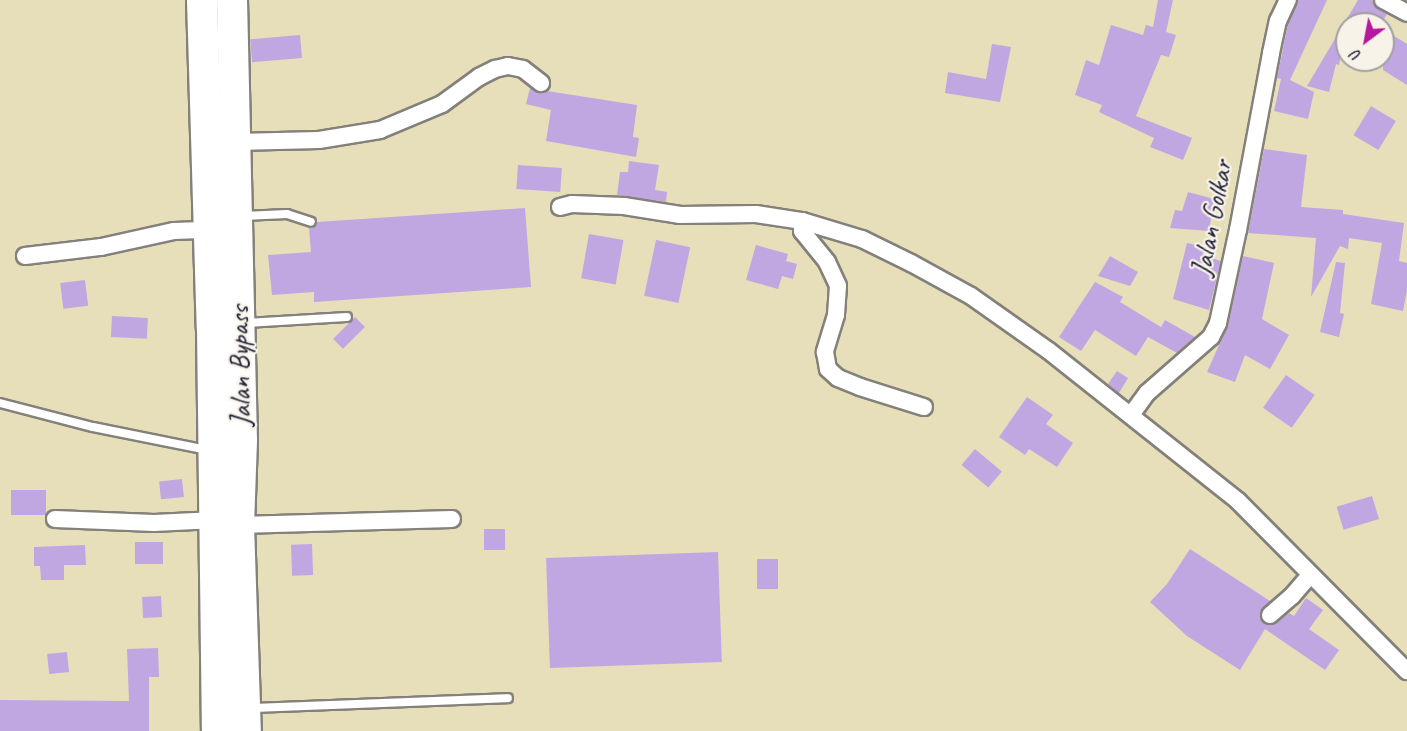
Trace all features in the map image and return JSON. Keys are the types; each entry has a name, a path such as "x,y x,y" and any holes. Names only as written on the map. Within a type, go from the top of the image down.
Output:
{"highway":[{"name":"Jalan Bypass","path":"202,0 214,452 227,523 245,720"},
{"name":"Jalan Bypass","path":"217,731 227,523 242,440 232,0"}],"street":[{"name":"Jalan Golkar","path":"1131,415 1147,393 1211,337 1218,323 1271,53 1278,21 1288,0"},
{"path":"1383,0 1407,13"},
{"path":"236,142 319,140 380,130 442,104 479,77 508,66 524,69 541,83"},
{"path":"560,207 572,204 624,206 681,215 756,214 802,221 862,239 971,296 1065,362 1238,501 1310,576 1407,670"},
{"path":"802,221 802,231 826,262 838,286 836,315 825,352 828,369 838,378 860,387 924,407"},
{"path":"25,256 101,247 174,231 208,230"},
{"path":"55,519 154,524 452,519"},
{"path":"1269,615 1292,596 1310,576"}],"lane":[{"path":"236,217 287,214 311,222"},
{"path":"239,324 347,317"},
{"path":"0,403 93,428 214,452"},
{"path":"245,720 508,698"}],"building":[{"path":"1158,0 1173,0 1166,32 1176,35 1169,57 1161,55 1136,116 1192,138 1183,160 1150,147 1154,138 1099,112 1102,105 1075,95 1086,60 1099,65 1111,25 1143,35 1146,25 1153,27"},
{"path":"1298,0 1327,0 1290,80 1314,92 1308,119 1274,111 1281,79 1277,78 1288,24"},
{"path":"1358,0 1372,0 1374,6 1384,12 1351,12"},
{"path":"300,35 302,58 252,62 250,39"},
{"path":"1395,36 1407,44 1407,85 1386,72 1395,72"},
{"path":"1335,39 1335,68 1329,92 1307,86"},
{"path":"992,44 1011,47 1000,102 945,93 948,72 986,79"},
{"path":"530,88 539,93 547,91 637,105 633,137 639,138 636,157 546,141 551,110 526,104"},
{"path":"1371,106 1396,121 1378,150 1353,135"},
{"path":"1264,149 1307,155 1301,207 1343,210 1343,214 1404,223 1399,261 1407,263 1407,290 1403,311 1371,304 1382,243 1349,238 1348,249 1340,246 1311,297 1316,238 1248,233"},
{"path":"629,161 659,165 655,190 667,192 666,202 617,195 620,172 628,172"},
{"path":"518,165 562,168 560,192 516,189"},
{"path":"1188,192 1214,199 1209,231 1170,228 1175,210 1182,211"},
{"path":"525,208 531,287 314,302 314,292 272,295 268,255 311,252 309,228 315,227 317,222"},
{"path":"589,234 623,240 616,284 581,278"},
{"path":"656,240 690,247 678,303 644,296"},
{"path":"1187,243 1205,247 1203,255 1221,261 1209,310 1173,299"},
{"path":"756,245 788,254 786,261 797,264 793,279 782,276 778,289 746,280"},
{"path":"1110,256 1138,272 1130,286 1098,276"},
{"path":"1243,256 1274,263 1262,319 1289,335 1270,369 1245,355 1235,382 1207,372 1228,325"},
{"path":"1336,262 1345,263 1340,313 1344,314 1339,337 1320,332"},
{"path":"85,280 88,306 63,309 60,283"},
{"path":"1095,282 1123,297 1120,302 1161,327 1165,320 1195,337 1177,353 1148,337 1136,356 1095,330 1081,351 1059,337"},
{"path":"112,316 148,318 147,339 111,337"},
{"path":"355,317 365,327 343,349 333,339"},
{"path":"1117,371 1128,378 1119,393 1108,384"},
{"path":"1286,375 1315,395 1292,428 1263,408"},
{"path":"1027,397 1053,415 1046,424 1073,443 1057,467 1029,449 1025,455 999,437"},
{"path":"975,449 1002,471 988,488 962,465"},
{"path":"182,479 184,497 161,499 159,481"},
{"path":"11,490 46,490 46,515 11,515"},
{"path":"1372,496 1379,519 1344,530 1337,507"},
{"path":"484,529 505,529 505,550 484,550"},
{"path":"135,542 163,542 163,564 135,564"},
{"path":"312,544 313,575 292,576 291,545"},
{"path":"85,545 86,565 64,565 64,580 41,580 40,566 34,566 34,547"},
{"path":"1190,549 1270,601 1260,612 1260,618 1266,625 1276,623 1289,613 1294,616 1306,598 1323,610 1309,629 1339,650 1325,670 1265,629 1240,670 1187,636 1150,602 1167,584"},
{"path":"718,552 722,662 550,668 546,558"},
{"path":"757,559 778,559 778,589 757,589"},
{"path":"161,596 162,617 143,618 142,597"},
{"path":"158,648 159,677 149,677 149,731 0,731 0,700 129,701 127,649"},
{"path":"67,652 69,672 49,674 47,654"}]}
